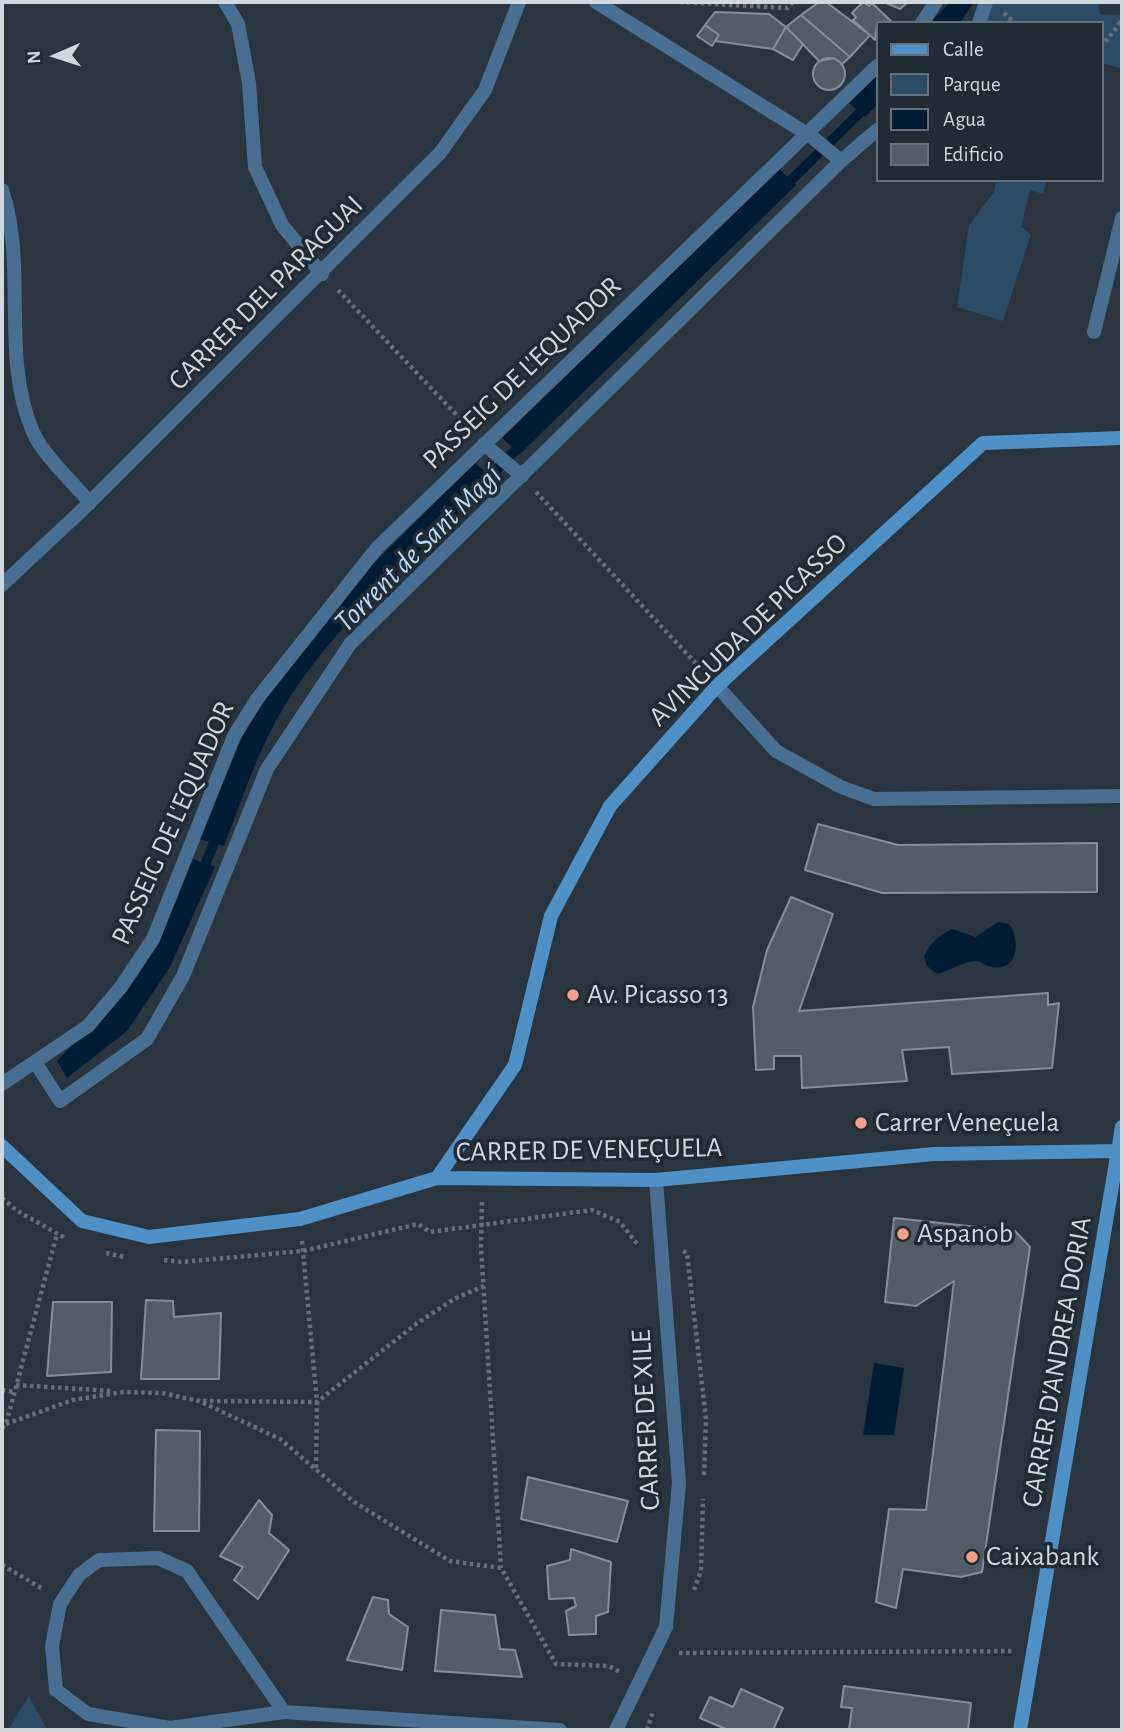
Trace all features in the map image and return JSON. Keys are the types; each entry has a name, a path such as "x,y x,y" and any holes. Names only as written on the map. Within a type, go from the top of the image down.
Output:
{"street":[{"path":"225,2 238,24 249,83 255,167 282,225 322,274"},
{"name":"CARRER DEL PARAGUAI","path":"2,585 90,503 322,274 440,153 485,90 519,2"},
{"path":"596,2 808,135 838,159"},
{"path":"923,21 936,2"},
{"path":"980,21 986,2"},
{"name":"PASSEIG DE L'EQUADOR","path":"2,1084 88,1026 121,987 153,939 234,736 257,699 377,548 876,67"},
{"path":"35,1062 60,1101 147,1038 183,976 267,769 351,644 522,477 838,159 876,131"},
{"path":"2,190 12,219 20,396 34,435 90,503"},
{"path":"1094,332 1122,218"},
{"name":"AVINGUDA DE PICASSO","path":"436,1178 515,1065 551,916 610,806 717,686 983,443 1122,438"},
{"path":"484,444 522,477"},
{"path":"717,686 776,751 841,788 874,799 1122,796"},
{"name":"CARRER D'ANDREA DORIA","path":"1020,1730 1031,1651 1122,1127"},
{"path":"2,1146 82,1220 149,1237 300,1219 436,1178"},
{"name":"CARRER DE VENEÇUELA","path":"436,1178 484,1176 656,1180 934,1154 1119,1151"},
{"name":"CARRER DE XILE","path":"616,1730 666,1627 679,1483 656,1180"},
{"path":"285,1712 187,1571 158,1558 99,1560 79,1575 63,1600 52,1646 56,1690 88,1714 170,1728 285,1712 560,1730"}],"path":[{"path":"680,2 787,8 793,2"},
{"path":"1103,44 1120,23 1122,26"},
{"path":"322,274 484,444"},
{"path":"522,477 717,686"},
{"path":"484,1176 481,1225 501,1567 556,1664 609,1666 639,1682"},
{"path":"2,1198 56,1235 68,1239"},
{"path":"4,1426 56,1235 68,1208"},
{"path":"155,1260 181,1262 303,1251 418,1224 430,1232 592,1210 620,1222 639,1246 659,1243 688,1253"},
{"path":"300,1219 317,1402 316,1470"},
{"path":"103,1252 128,1257"},
{"path":"16,1385 162,1393 199,1401 317,1402 416,1324 454,1299 484,1286"},
{"path":"2,1390 14,1392"},
{"path":"4,1426 74,1400 123,1392"},
{"path":"199,1401 280,1439 354,1502 450,1560 501,1567"},
{"path":"2,1565 63,1600"},
{"path":"653,1653 1031,1651"}],"green space":[{"path":"992,2 1098,2 1100,14 1122,15 1122,68 1103,63 1103,21 985,21"},
{"path":"996,182 1046,182 1043,194 1030,190 1021,227 1031,234 1003,321 957,307 969,225 994,192"},
{"path":"29,1696 47,1730 8,1730"}],"water":[{"path":"950,2 974,2 961,21 932,21"},
{"path":"876,76 876,106 865,117 849,103"},
{"path":"779,169 796,185 520,454 502,438"},
{"path":"475,463 495,480 362,608 313,664 271,730 224,846 199,839 246,728 300,649 361,576"},
{"path":"193,859 215,867 170,967 127,1031 67,1078 57,1061 137,976 173,909"},
{"path":"998,922 1009,924 1015,940 1014,956 1005,966 998,968 973,961 937,974 927,966 924,956 926,951 935,940 947,932 952,929 976,937"},
{"path":"874,1363 904,1368 894,1435 863,1435"}],"building":[{"path":"819,2 826,2 870,35 850,57 801,15"},
{"path":"863,2 869,6 872,3 891,21 876,21 875,40 853,20 856,17 852,13"},
{"path":"884,2 908,2 900,9"},
{"path":"715,12 769,14 786,27 773,49 715,41 719,35 705,25"},
{"path":"801,15 850,57 842,64 834,58 819,61 786,27"},
{"path":"705,25 719,35 712,46 697,36"},
{"path":"786,27 803,44 793,60 773,49"},
{"path":"829,58 841,62 845,74 841,86 829,90 817,86 813,74 817,62"},
{"path":"818,824 898,845 1097,843 1097,892 882,893 805,870"},
{"path":"791,897 833,914 799,1011 1048,993 1048,1005 1059,1003 1052,1068 952,1074 949,1047 902,1050 907,1081 802,1088 801,1056 774,1056 774,1069 756,1070 753,1007 767,950"},
{"path":"894,1218 1015,1231 1030,1247 982,1572 961,1577 903,1569 896,1608 876,1602 889,1509 926,1510 954,1281 916,1306 885,1302"},
{"path":"146,1300 173,1301 174,1317 221,1313 219,1379 141,1379"},
{"path":"53,1302 112,1302 111,1372 47,1376"},
{"path":"156,1430 200,1431 199,1531 154,1531"},
{"path":"528,1477 628,1501 617,1542 521,1519"},
{"path":"259,1500 272,1515 269,1533 289,1550 258,1599 234,1580 243,1567 220,1556"},
{"path":"571,1549 611,1562 608,1612 596,1616 596,1634 569,1635 566,1611 576,1606 574,1598 549,1599 547,1566 570,1560"},
{"path":"373,1597 388,1600 389,1614 408,1627 402,1670 347,1660"},
{"path":"441,1610 495,1615 500,1649 515,1650 522,1677 435,1671"},
{"path":"844,1686 971,1703 968,1730 849,1730 852,1708 841,1707"},
{"path":"741,1689 783,1708 773,1730 728,1730 700,1718 710,1697 733,1707"}],"waterway":[{"name":"Torrent de Sant Magí","path":"783,188 876,97"},
{"name":"Torrent de Sant Magí","path":"481,485 525,441"},
{"name":"Torrent de Sant Magí","path":"201,875 218,833"}],"place":[{"name":"Av. Picasso 13","path":"573,995"},
{"name":"Carrer Veneçuela","path":"861,1123"},
{"name":"Aspanob","path":"903,1234"},
{"name":"Caixabank","path":"972,1557"}]}
